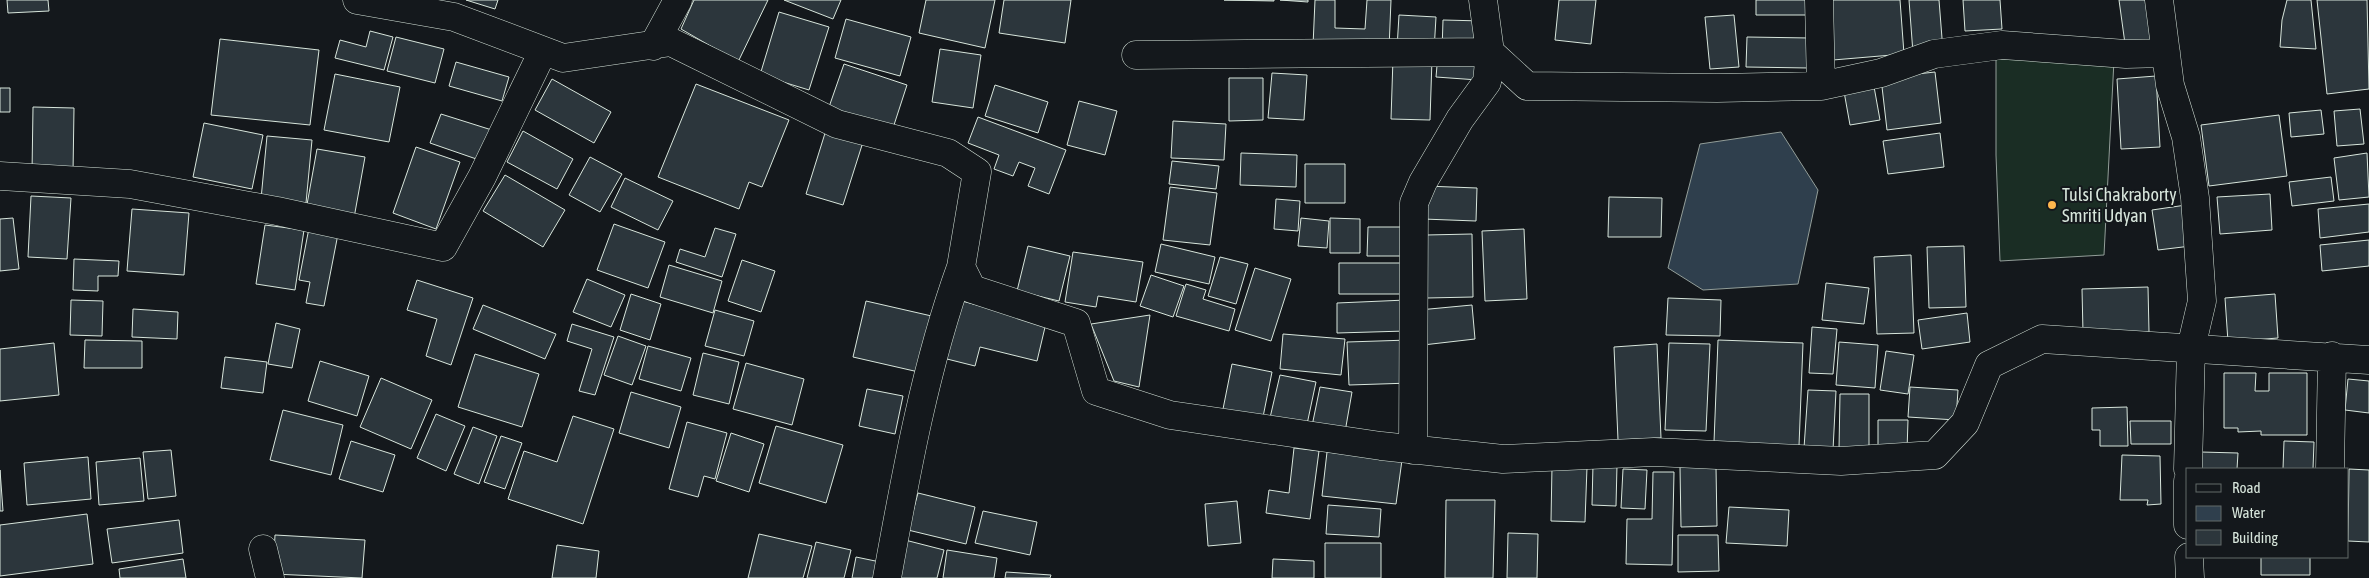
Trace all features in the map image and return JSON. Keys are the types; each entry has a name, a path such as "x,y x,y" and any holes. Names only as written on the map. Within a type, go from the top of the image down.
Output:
{"street":[{"path":"357,0 454,17 563,58 671,42 837,124 948,153 977,172 961,267 947,306 909,454 887,578"},
{"path":"653,46 678,0"},
{"path":"1413,450 1414,203 1460,119 1487,82 1490,52 1483,0"},
{"path":"1819,0 1820,86"},
{"path":"2159,0 2170,85 2186,137 2196,198 2202,301 2190,348 2188,468"},
{"path":"1136,55 1490,52 1527,86 1717,88 1820,86 1881,73 1934,54 2002,45 2126,54 2166,53"},
{"path":"0,176 130,184 276,211 443,247 482,178 543,51"},
{"path":"961,267 972,289 1076,323 1096,391 1170,415 1413,450 1503,459 1654,452 1842,461 1935,455 1965,423 1989,365 2042,339 2332,356 2369,360"},
{"path":"2330,468 2332,356"},
{"path":"263,549 270,578"},
{"path":"2189,558 2190,578"}],"green space":[{"name":"Tulsi Chakraborty Smriti Udyan","path":"1996,59 2114,60 2104,255 2000,261 1996,155"}],"water":[{"path":"1781,132 1818,190 1798,284 1703,290 1668,268 1700,144"}],"building":[{"path":"7,0 48,0 49,11 8,13"},
{"path":"466,0 498,0 495,9"},
{"path":"694,0 768,0 738,62 681,29"},
{"path":"784,0 841,0 833,19"},
{"path":"926,0 995,0 985,48 919,33"},
{"path":"1004,0 1071,0 1065,43 999,33"},
{"path":"1224,0 1274,0 1274,1"},
{"path":"1280,0 1308,0 1308,2"},
{"path":"1315,0 1335,0 1335,28 1365,29 1367,0 1391,0 1389,49 1313,46"},
{"path":"1559,0 1596,0 1591,44 1555,40"},
{"path":"1756,0 1812,0 1812,15 1756,15"},
{"path":"1829,0 1900,0 1904,54 1833,60"},
{"path":"1909,0 1939,0 1943,51 1913,53"},
{"path":"1963,0 2000,0 2002,29 1965,31"},
{"path":"2119,0 2147,0 2154,47 2126,51"},
{"path":"2287,0 2311,0 2316,49 2280,47 2282,20"},
{"path":"2317,0 2367,0 2369,89 2327,94"},
{"path":"779,12 829,27 809,90 760,75"},
{"path":"1399,15 1436,17 1434,51 1397,48"},
{"path":"1734,15 1739,67 1710,69 1705,17"},
{"path":"846,19 911,37 900,76 835,58"},
{"path":"1443,20 1483,21 1482,51 1442,51"},
{"path":"370,31 393,37 384,70 335,58 340,40 366,47"},
{"path":"396,37 444,49 435,83 387,71"},
{"path":"1747,37 1810,38 1809,68 1746,67"},
{"path":"220,39 319,50 310,125 211,115"},
{"path":"940,49 981,55 973,108 932,102"},
{"path":"1438,54 1480,56 1478,80 1436,77"},
{"path":"1393,58 1432,59 1430,120 1391,119"},
{"path":"456,62 509,77 502,101 449,86"},
{"path":"844,64 907,85 893,128 829,107"},
{"path":"1935,72 1941,123 1887,130 1881,78"},
{"path":"1272,73 1307,75 1304,120 1268,118"},
{"path":"335,74 400,87 389,142 324,130"},
{"path":"2156,76 2160,147 2121,149 2117,79"},
{"path":"1229,78 1263,78 1263,120 1229,121"},
{"path":"552,79 611,112 594,143 535,110"},
{"path":"1873,81 1880,120 1850,125 1843,86"},
{"path":"696,84 789,120 762,187 749,182 739,209 658,177"},
{"path":"995,85 1048,102 1038,133 985,116"},
{"path":"0,88 10,88 10,112 0,112"},
{"path":"1079,101 1117,111 1105,155 1067,145"},
{"path":"33,107 74,108 73,173 32,172"},
{"path":"2360,109 2364,144 2337,146 2334,111"},
{"path":"2321,110 2324,134 2291,137 2289,113"},
{"path":"441,114 495,131 485,162 430,143"},
{"path":"2279,115 2287,176 2209,186 2201,125"},
{"path":"978,117 1066,150 1049,194 1028,186 1035,168 1019,162 1013,176 994,169 999,155 968,143"},
{"path":"1173,121 1226,124 1224,160 1171,158"},
{"path":"204,123 263,135 252,189 193,177"},
{"path":"826,130 863,142 843,205 806,194"},
{"path":"523,131 573,159 557,189 507,162"},
{"path":"1940,133 1944,167 1888,174 1883,141"},
{"path":"267,136 312,140 306,203 261,199"},
{"path":"416,147 460,162 436,229 393,213"},
{"path":"317,149 365,157 354,218 306,210"},
{"path":"1241,153 1297,155 1296,187 1240,185"},
{"path":"2367,153 2369,197 2339,200 2334,158"},
{"path":"590,157 622,174 600,212 569,195"},
{"path":"1172,161 1219,166 1216,189 1169,184"},
{"path":"1305,164 1345,164 1345,203 1305,203"},
{"path":"505,175 565,210 543,247 483,211"},
{"path":"2331,177 2334,201 2292,206 2289,182"},
{"path":"625,178 673,201 658,230 611,207"},
{"path":"1425,186 1477,188 1476,221 1423,219"},
{"path":"1170,187 1217,193 1210,245 1163,240"},
{"path":"2270,194 2272,230 2220,234 2217,197"},
{"path":"31,196 71,198 67,259 28,257"},
{"path":"1609,197 1662,198 1661,237 1608,237"},
{"path":"1276,199 1300,201 1298,231 1274,229"},
{"path":"2369,204 2369,232 2320,238 2318,209"},
{"path":"2186,205 2191,246 2158,250 2152,210"},
{"path":"132,209 189,213 184,275 127,271"},
{"path":"13,218 19,269 0,271 0,219"},
{"path":"1301,218 1329,221 1327,248 1298,246"},
{"path":"1330,218 1360,219 1360,253 1330,253"},
{"path":"614,224 665,242 648,288 597,270"},
{"path":"265,225 304,230 295,290 256,284"},
{"path":"1368,227 1407,227 1406,256 1367,256"},
{"path":"309,228 338,234 324,306 306,303 310,282 299,280"},
{"path":"715,228 736,234 722,277 676,262 680,249 705,257"},
{"path":"1524,229 1527,299 1485,301 1482,231"},
{"path":"1472,234 1473,297 1427,298 1426,235"},
{"path":"2369,240 2369,266 2322,271 2320,245"},
{"path":"1161,244 1215,257 1209,284 1155,272"},
{"path":"1028,246 1070,256 1059,301 1017,291"},
{"path":"1964,246 1966,307 1929,308 1927,247"},
{"path":"1073,252 1143,262 1136,302 1098,296 1096,307 1065,302"},
{"path":"1911,255 1914,333 1877,334 1874,257"},
{"path":"1220,257 1248,264 1236,304 1208,296"},
{"path":"74,259 119,261 118,276 98,276 98,291 73,290"},
{"path":"742,260 775,271 761,312 728,301"},
{"path":"1339,263 1407,263 1407,294 1339,294"},
{"path":"669,265 722,281 713,313 660,297"},
{"path":"1255,268 1291,279 1271,341 1235,330"},
{"path":"1151,275 1184,286 1173,317 1140,306"},
{"path":"587,279 625,295 611,327 573,312"},
{"path":"417,280 473,298 451,365 426,356 437,319 407,310"},
{"path":"1826,283 1869,288 1864,324 1822,320"},
{"path":"1186,284 1206,290 1203,299 1235,309 1229,331 1176,316"},
{"path":"2148,287 2149,332 2083,333 2082,289"},
{"path":"631,294 661,304 650,340 620,330"},
{"path":"2275,294 2278,338 2228,342 2225,298"},
{"path":"1668,298 1721,300 1720,336 1666,335"},
{"path":"71,300 103,301 102,336 70,335"},
{"path":"958,300 1046,323 1037,361 980,347 975,366 943,358"},
{"path":"1406,300 1406,331 1337,333 1337,303"},
{"path":"866,301 936,317 923,373 853,357"},
{"path":"483,305 556,334 545,359 473,329"},
{"path":"1472,305 1475,339 1423,345 1419,310"},
{"path":"133,309 178,312 177,339 132,337"},
{"path":"715,310 754,321 744,356 705,346"},
{"path":"1967,313 1970,342 1922,349 1918,320"},
{"path":"1150,315 1139,387 1114,381 1091,324"},
{"path":"276,323 300,329 292,368 268,364"},
{"path":"572,324 614,337 595,395 579,391 592,349 567,341"},
{"path":"1812,327 1837,329 1833,374 1809,373"},
{"path":"1283,334 1345,339 1341,375 1280,369"},
{"path":"618,336 646,346 632,385 604,375"},
{"path":"85,340 142,341 142,368 84,368"},
{"path":"1409,340 1411,383 1349,385 1347,342"},
{"path":"1718,340 1803,343 1799,446 1714,442"},
{"path":"1839,342 1878,345 1875,388 1836,385"},
{"path":"54,343 59,395 0,401 0,349"},
{"path":"1669,343 1710,344 1706,431 1665,430"},
{"path":"1657,344 1661,438 1618,440 1614,347"},
{"path":"648,346 691,358 681,391 639,379"},
{"path":"1886,351 1914,355 1908,394 1880,390"},
{"path":"703,353 739,362 729,404 693,395"},
{"path":"475,354 539,374 522,427 458,407"},
{"path":"225,357 267,362 263,393 221,388"},
{"path":"320,361 369,376 357,416 308,401"},
{"path":"746,363 804,379 792,425 733,409"},
{"path":"1232,364 1272,372 1262,422 1222,414"},
{"path":"2224,373 2256,373 2255,391 2269,391 2269,373 2307,373 2307,435 2261,435 2261,431 2238,432 2238,428 2224,428"},
{"path":"1280,375 1316,382 1306,429 1269,422"},
{"path":"381,378 432,400 411,449 360,427"},
{"path":"2348,379 2369,381 2369,413 2345,410"},
{"path":"1320,387 1352,392 1345,432 1312,426"},
{"path":"1910,387 1958,390 1956,420 1908,417"},
{"path":"867,389 903,396 895,434 859,426"},
{"path":"1808,390 1836,391 1833,450 1804,448"},
{"path":"631,392 681,407 669,448 619,433"},
{"path":"1840,394 1869,394 1869,449 1839,449"},
{"path":"2127,407 2128,446 2100,446 2100,430 2092,430 2092,408"},
{"path":"283,410 343,425 331,475 270,460"},
{"path":"436,414 465,426 446,471 417,458"},
{"path":"573,416 614,429 583,524 508,499 524,451 557,462"},
{"path":"1878,420 1908,420 1907,451 1878,451"},
{"path":"2130,421 2171,421 2171,444 2131,444"},
{"path":"687,422 727,433 715,479 704,476 698,497 669,489"},
{"path":"776,426 843,445 826,503 759,483"},
{"path":"473,427 497,436 479,484 454,474"},
{"path":"731,433 764,444 749,492 716,481"},
{"path":"501,436 522,443 505,489 484,482"},
{"path":"351,441 395,455 383,492 339,479"},
{"path":"2284,441 2314,442 2313,468 2283,468"},
{"path":"1294,448 1319,451 1310,519 1266,513 1269,490 1289,493"},
{"path":"171,450 176,496 148,499 143,452"},
{"path":"1327,452 1402,460 1396,504 1322,496"},
{"path":"2201,452 2238,453 2237,468 2201,468"},
{"path":"2122,455 2160,456 2161,504 2147,505 2148,500 2120,500"},
{"path":"88,457 91,499 27,505 24,463"},
{"path":"140,458 144,501 99,505 96,462"},
{"path":"1593,464 1617,465 1616,506 1592,505"},
{"path":"1552,466 1587,467 1585,522 1551,521"},
{"path":"1680,467 1716,467 1717,526 1681,527"},
{"path":"1623,469 1647,470 1645,509 1621,508"},
{"path":"2349,469 2369,470 2369,542 2349,541"},
{"path":"0,470 3,511 0,511"},
{"path":"1653,472 1674,472 1672,565 1626,564 1627,519 1652,519"},
{"path":"918,493 975,507 966,544 908,530"},
{"path":"1446,500 1495,500 1493,578 1445,578"},
{"path":"1237,501 1241,543 1208,546 1205,504"},
{"path":"1328,505 1381,509 1379,537 1326,534"},
{"path":"1729,507 1789,510 1787,546 1726,543"},
{"path":"983,511 1037,522 1030,555 975,543"},
{"path":"87,514 93,564 0,576 0,525"},
{"path":"179,520 183,553 112,563 107,529"},
{"path":"1508,533 1538,534 1537,578 1507,578"},
{"path":"759,534 812,546 803,578 748,578"},
{"path":"275,535 365,540 362,578 273,574"},
{"path":"1678,535 1718,535 1719,571 1678,572"},
{"path":"905,540 944,550 937,578 896,578"},
{"path":"816,542 851,550 844,578 807,578"},
{"path":"1325,543 1381,543 1381,578 1325,578"},
{"path":"557,545 599,551 596,578 552,578"},
{"path":"947,550 997,558 994,578 943,578"},
{"path":"856,557 885,563 882,578 852,578"},
{"path":"2261,558 2310,558 2310,575 2261,575"},
{"path":"183,559 186,578 120,578 119,569"},
{"path":"1273,559 1314,561 1314,578 1272,578"},
{"path":"1006,572 1051,575 1050,578 1005,578"}],"place":[{"name":"Tulsi Chakraborty Smriti Udyan","path":"2052,205"}]}
